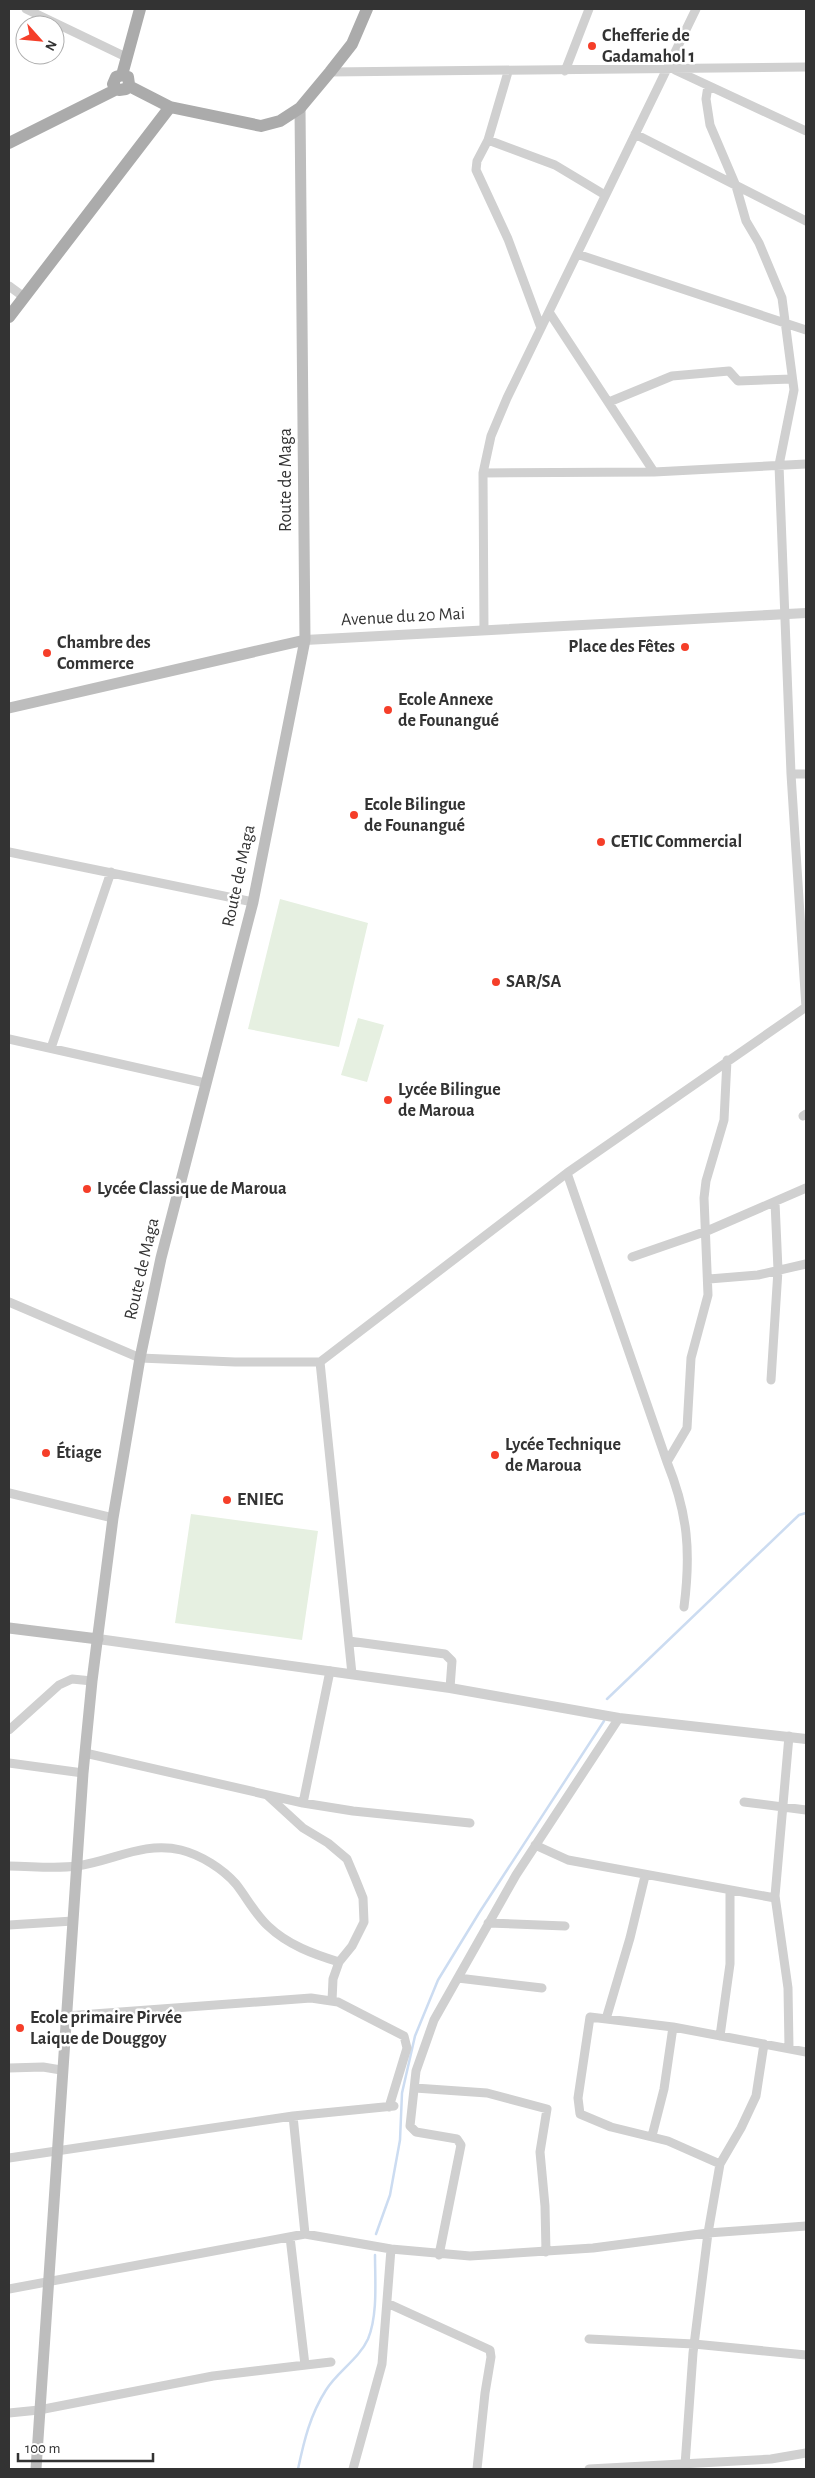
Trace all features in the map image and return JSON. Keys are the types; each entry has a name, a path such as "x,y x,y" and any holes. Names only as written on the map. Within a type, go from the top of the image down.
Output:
{"main road":[{"path":"140,9 122,74 114,79 113,84 170,107 261,126 280,121 300,108 352,44 367,9"},
{"path":"10,140 123,88"},
{"path":"9,317 170,107"},
{"name":"Route de Maga","path":"36,2469 61,2070 83,1773 92,1681 113,1518 140,1358 161,1258 254,902 304,640 300,108"},
{"name":"Avenue du 20 Mai","path":"9,708 304,640"},
{"path":"9,1628 98,1639"}],"street":[{"path":"26,9 126,57"},
{"path":"565,71 589,9"},
{"path":"484,630 483,473 491,436 605,195 670,69 696,9"},
{"path":"330,72 508,72 806,67"},
{"path":"670,69 806,131"},
{"path":"508,72 488,140 477,161 476,170 508,240 541,328"},
{"path":"9,1302 140,1358 235,1362 320,1362 567,1173 727,1060 806,1007 791,774 779,465 794,395 782,298 759,243 746,221 736,186 710,125 706,99 708,86"},
{"path":"635,134 806,221"},
{"path":"488,140 554,165 605,195"},
{"path":"577,254 806,330"},
{"path":"9,286 24,297"},
{"path":"549,312 610,402 654,472"},
{"path":"610,402 663,379 695,373 730,371 738,381 792,379"},
{"path":"483,473 654,472 806,464"},
{"name":"Avenue du 20 Mai","path":"304,640 806,613"},
{"path":"791,774 806,774"},
{"path":"9,852 254,902"},
{"path":"51,1048 110,872"},
{"path":"9,1039 206,1083"},
{"path":"667,1462 687,1428 689,1372 706,1308 709,1279 705,1190 724,1120 727,1060"},
{"path":"567,1173 667,1462 680,1493 688,1546 689,1570 684,1608"},
{"path":"632,1256 707,1231 806,1188"},
{"path":"771,1380 778,1270 776,1202"},
{"path":"709,1279 778,1270 806,1264"},
{"path":"320,1362 352,1674"},
{"path":"9,1493 113,1518"},
{"path":"98,1639 450,1688 619,1718 806,1739"},
{"path":"349,1641 445,1654 452,1661 450,1688"},
{"path":"304,1803 330,1671"},
{"path":"9,1730 59,1685 72,1679 92,1681"},
{"path":"439,2255 461,2145 457,2139 413,2130 410,2126 416,2071 424,2045 434,2020 488,1923 535,1846 619,1718"},
{"path":"789,1736 775,1898 788,1988 789,2048"},
{"path":"85,1753 304,1803 353,1811 470,1823"},
{"path":"9,1763 83,1773"},
{"path":"266,1795 303,1828 328,1843 347,1858 364,1898 365,1912 358,1936 345,1957 339,1962 333,1979 332,2001"},
{"path":"744,1802 806,1810"},
{"path":"535,1846 568,1860 646,1876 775,1898"},
{"path":"9,1866 77,1866 120,1854 156,1847 192,1854 229,1877 269,1928 296,1946 320,1957 339,1962"},
{"path":"606,2019 646,1876"},
{"path":"720,2036 730,1964 730,1890"},
{"path":"9,1925 73,1921"},
{"path":"488,1923 565,1926"},
{"path":"458,1978 542,1988"},
{"path":"9,2158 56,2149 293,2116 392,2107 407,2048 404,2036 348,2006 332,2001 311,1998 66,2016"},
{"path":"720,2164 668,2141 590,2120 579,2112 578,2098 590,2017 672,2027 806,2052"},
{"path":"652,2136 664,2089 672,2027"},
{"path":"685,2465 694,2344 708,2232 720,2164 741,2128 756,2096 764,2044"},
{"path":"9,2068 43,2067 61,2070"},
{"path":"415,2088 487,2093 547,2109 540,2158 546,2206 546,2252"},
{"path":"293,2116 305,2234"},
{"path":"9,2289 305,2234 391,2249 439,2255 470,2256 508,2252 546,2252 593,2248 708,2232 806,2226"},
{"path":"290,2238 306,2365"},
{"path":"353,2469 382,2364 391,2249"},
{"path":"387,2303 490,2350 491,2357 477,2469"},
{"path":"589,2339 694,2344 806,2355"},
{"path":"9,2413 39,2410 214,2376 331,2362"},
{"path":"590,2469 771,2459 806,2453"}],"green space":[{"path":"280,899 368,923 339,1047 248,1029"},
{"path":"358,1018 384,1025 367,1082 341,1075"},
{"path":"191,1514 318,1531 302,1640 175,1623"}],"waterway":[{"path":"607,1699 799,1515 806,1513"},
{"path":"376,2234 390,2195 400,2140 402,2093 415,2036 438,1980 479,1913 604,1721"},
{"path":"298,2469 308,2428 320,2399 331,2383 359,2353 368,2339 375,2308 375,2255"}],"place":[{"name":"Chefferie de Gadamahol 1","path":"592,46"},
{"name":"Place des Fêtes","path":"685,647"},
{"name":"Chambre des Commerce","path":"47,653"},
{"name":"Ecole Annexe de Founangué","path":"388,710"},
{"name":"Ecole Bilingue de Founangué","path":"354,815"},
{"name":"CETIC Commercial","path":"601,842"},
{"name":"SAR/SA","path":"496,982"},
{"name":"Lycée Bilingue de Maroua","path":"388,1100"},
{"name":"Lycée Classique de Maroua","path":"87,1189"},
{"name":"Étiage","path":"46,1453"},
{"name":"Lycée Technique de Maroua","path":"495,1455"},
{"name":"ENIEG","path":"227,1500"},
{"name":"Ecole primaire Pirvée Laique de Douggoy","path":"20,2028"}]}
